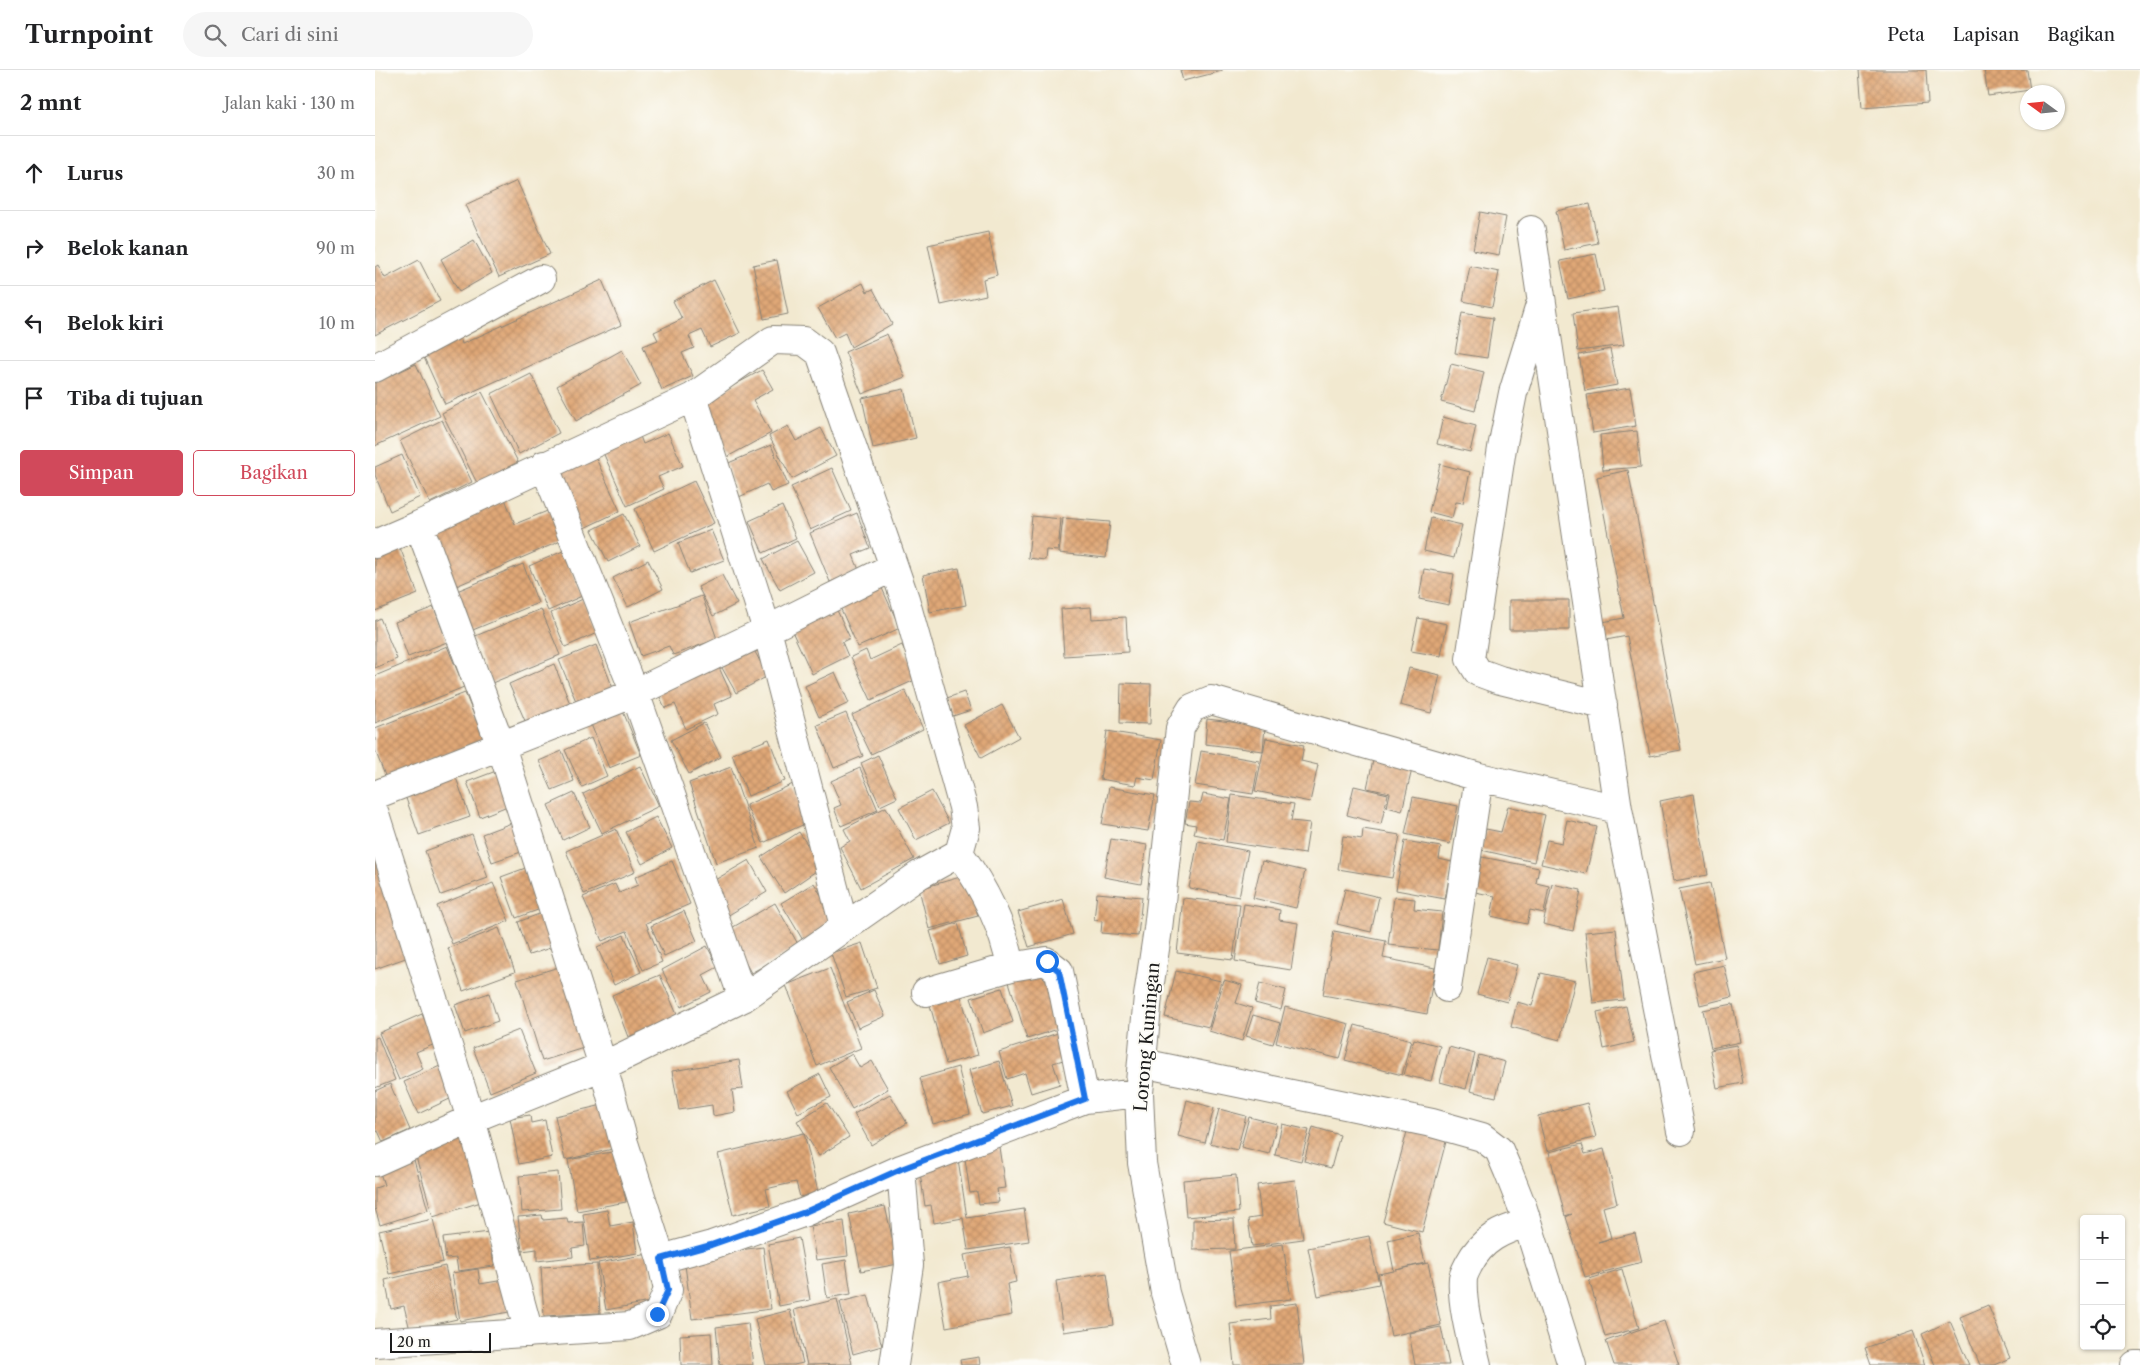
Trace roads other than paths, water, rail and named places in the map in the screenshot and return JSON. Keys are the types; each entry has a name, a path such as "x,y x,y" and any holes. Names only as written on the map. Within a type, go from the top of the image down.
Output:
{"street":[{"path":"1531,230 1618,809 1681,1131"},
{"path":"375,368 541,279"},
{"path":"1541,300 1513,393 1502,448 1470,659 1478,672 1500,680 1603,705"},
{"path":"375,544 693,397 773,340 804,341 820,353 905,599 963,807 965,828 959,853 919,876 844,926 824,943 743,998 603,1066 471,1119 375,1162"},
{"path":"693,397 767,630 844,926"},
{"path":"544,465 635,692 743,998"},
{"path":"375,1343 629,1326 657,1314 668,1290 661,1259 624,1143 603,1066 501,746 419,525"},
{"path":"375,795 635,692 767,630 893,566"},
{"name":"Lorong Kuningan","path":"1186,1365 1165,1293 1142,1163 1139,1094 1148,996 1158,929 1180,728 1192,708 1211,700 1479,777"},
{"path":"1447,988 1479,777 1618,809"},
{"path":"375,814 471,1119 529,1333"},
{"path":"959,853 979,881 990,901 1007,943 1011,967"},
{"path":"926,992 1011,967 1047,961 1059,971 1085,1099"},
{"path":"1142,1063 1432,1123 1483,1136 1499,1150 1527,1223 1572,1365"},
{"path":"661,1259 711,1245 805,1212 901,1169 1085,1099 1139,1094"},
{"path":"894,1365 909,1266 901,1169"},
{"path":"1477,1365 1465,1303 1463,1276 1473,1258 1486,1241 1504,1230 1527,1223"},
{"path":"2135,1365 2140,1365"}]}
